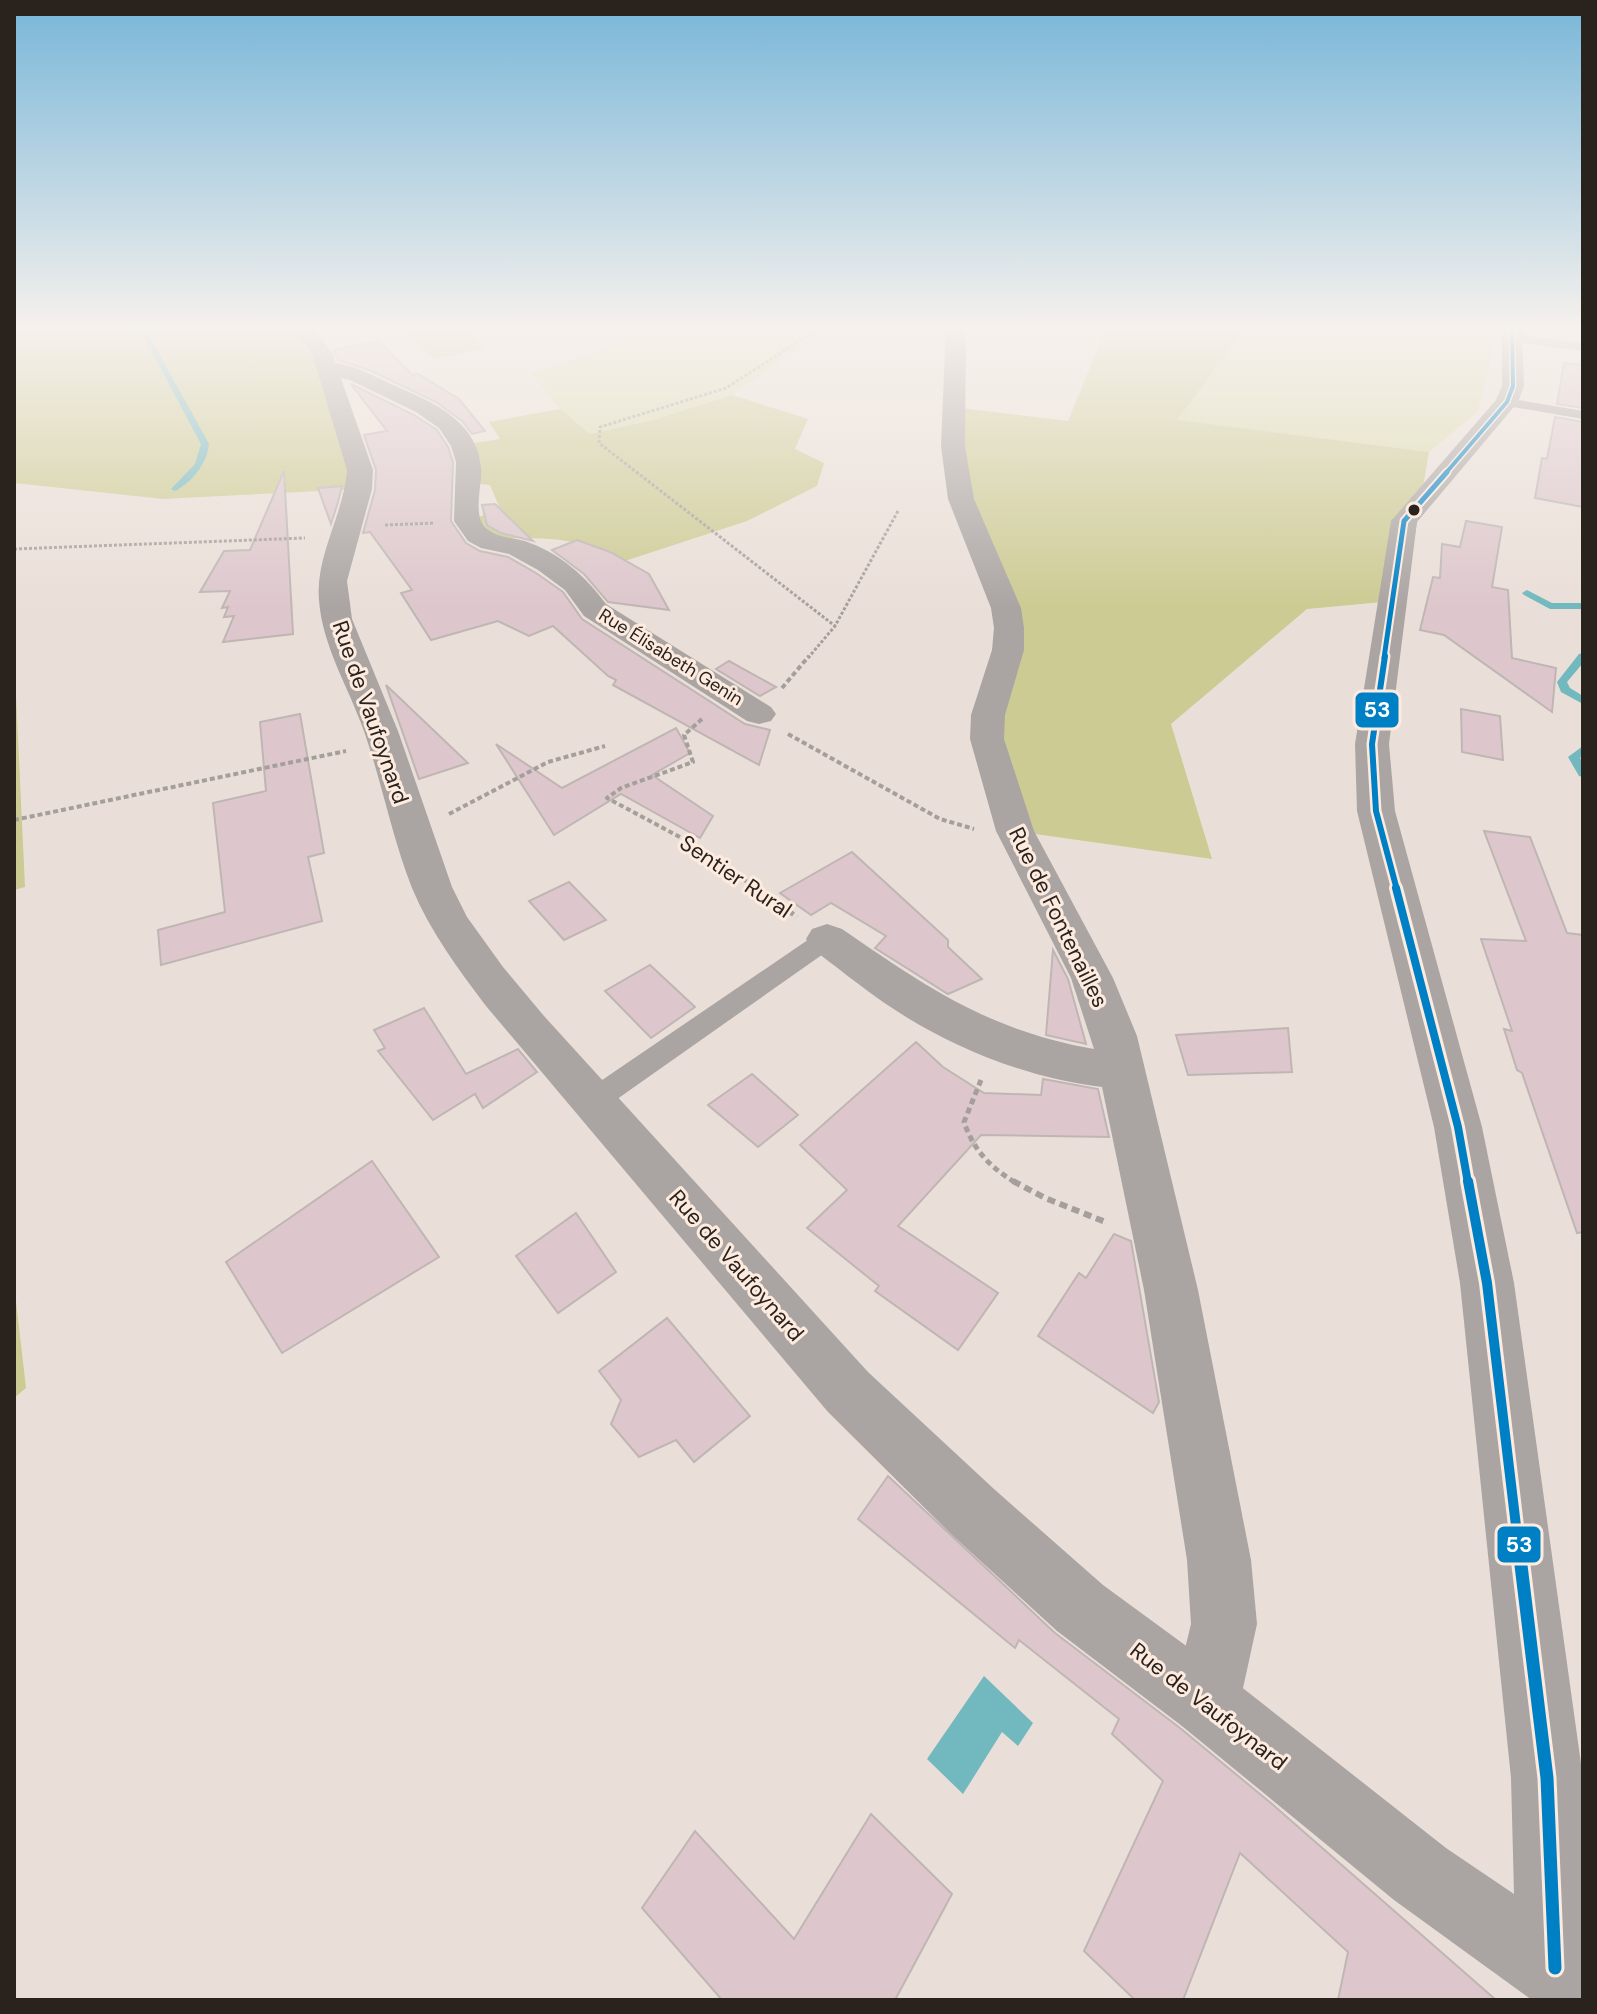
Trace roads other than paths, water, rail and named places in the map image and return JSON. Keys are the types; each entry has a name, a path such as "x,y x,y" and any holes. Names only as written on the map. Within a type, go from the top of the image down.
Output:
{"street":[{"name":"Rue de Vaufoynard","path":"344,420 360,470 359,489 332,595 342,633 384,743 432,889 466,948 528,1028 848,1392 972,1511 1080,1608 1206,1702 1563,1986"},
{"name":"Rue Élisabeth Genin","path":"444,420 468,460 471,483 469,526 487,541 526,551 571,582 595,610 759,714"},
{"name":"Rue de Fontenailles","path":"954,420 953,446 961,499 1006,608 1009,628 1008,650 988,715 987,739 1015,831 1092,978 1114,1036 1159,1235 1219,1560 1224,1624 1206,1702"},
{"path":"1515,420 1404,521 1372,744 1372,776 1376,811 1458,1127 1487,1283 1547,1778 1563,1986"},
{"path":"827,939 913,1000 955,1023 1068,1062 1122,1071"}],"lane":[{"path":"593,1101 827,939"}],"water":[{"path":"984,1676 1033,1723 1018,1746 1002,1732 963,1794 927,1759"}],"waterway":[{"path":"175,489 191,475 204,451 205,444 192,420"},
{"path":"1527,593 1550,606 1583,606"},
{"path":"1583,656 1562,682 1565,690 1583,701"},
{"path":"1583,749 1574,757 1583,774"}]}
